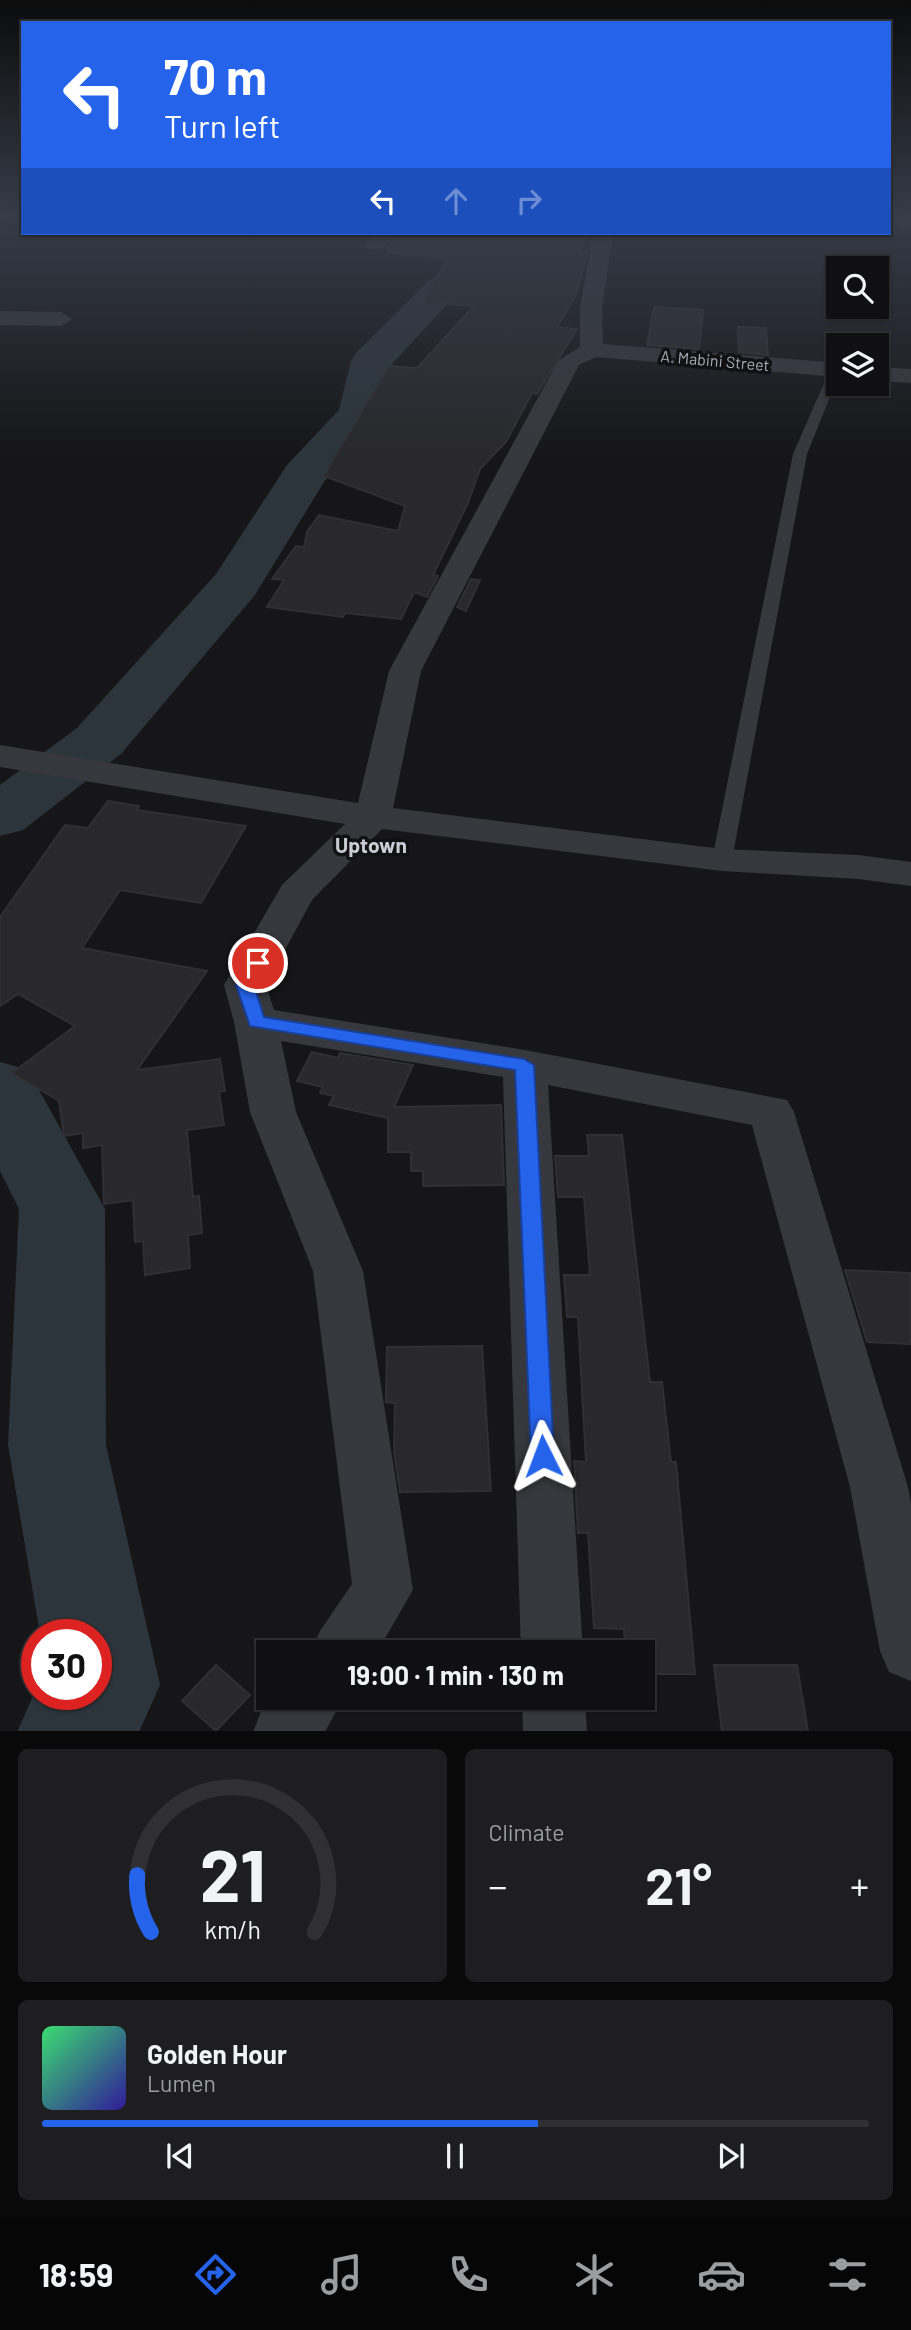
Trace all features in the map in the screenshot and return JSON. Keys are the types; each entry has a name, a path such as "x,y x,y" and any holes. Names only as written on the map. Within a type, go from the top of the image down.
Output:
{"street":[{"path":"350,1640 383,1590 338,1271 273,1112 256,1022 245,985 296,894 373,817 405,671 570,361 592,350 593,294"},
{"path":"0,318 61,318"},
{"name":"A. Mabini Street","path":"592,350 826,369"},
{"path":"889,374 911,376"},
{"path":"0,756 373,817 722,860 858,867 911,874"},
{"path":"256,1022 524,1065 771,1112 879,1487 911,1651"},
{"path":"524,1065 551,1640"},
{"path":"285,1731 302,1710"},
{"path":"554,1710 555,1731"}],"lane":[{"path":"722,860 800,454 826,393"}],"building":[{"path":"428,294 576,294 557,327 577,329 537,394 532,393 506,442 480,469 468,503 433,575 438,576 427,597 414,592 401,619 345,613 343,617 267,607 284,580 272,579 296,546 304,547 307,532 319,515 398,531 405,506 324,476 389,366 417,368 474,306 424,302"},
{"path":"654,307 703,310 699,349 647,345"},
{"path":"738,327 766,328 768,355 739,352"},
{"path":"471,579 480,580 466,611 457,607"},
{"path":"108,801 139,806 137,810 246,826 201,903 120,890 82,948 207,971 137,1070 220,1059 225,1091 219,1092 224,1125 187,1130 193,1197 199,1196 202,1233 188,1235 190,1268 145,1275 143,1241 135,1242 133,1200 104,1204 102,1145 83,1148 83,1133 64,1136 59,1101 12,1073 75,1026 18,994 0,1006 0,917 65,825 88,828"},
{"path":"312,1052 338,1058 340,1053 413,1065 394,1107 501,1105 504,1185 423,1186 423,1171 411,1171 411,1152 388,1152 388,1118 329,1105 334,1096 320,1093 323,1087 297,1081"},
{"path":"587,1135 622,1135 650,1382 662,1382 671,1462 676,1462 695,1674 655,1674 655,1640 625,1640 624,1629 594,1628 588,1533 578,1533 574,1461 586,1462 578,1317 567,1317 564,1275 590,1275 584,1197 558,1197 555,1156 589,1156"},
{"path":"845,1270 911,1273 911,1344 867,1342"},
{"path":"482,1346 491,1491 400,1492 394,1452 395,1403 386,1402 387,1347"},
{"path":"216,1665 250,1695 216,1731 182,1701"},
{"path":"714,1665 797,1665 808,1731 722,1731"}],"waterway":[{"path":"0,816 99,741 236,584 304,475 360,413 372,361 436,294"},
{"path":"0,1090 62,1209 57,1445 91,1619"},
{"path":"75,1731 88,1710"}],"district":[{"name":"Uptown","path":"371,844"}],"route":[{"path":"258,963 245,985 256,1022 524,1065 543,1456"}]}
